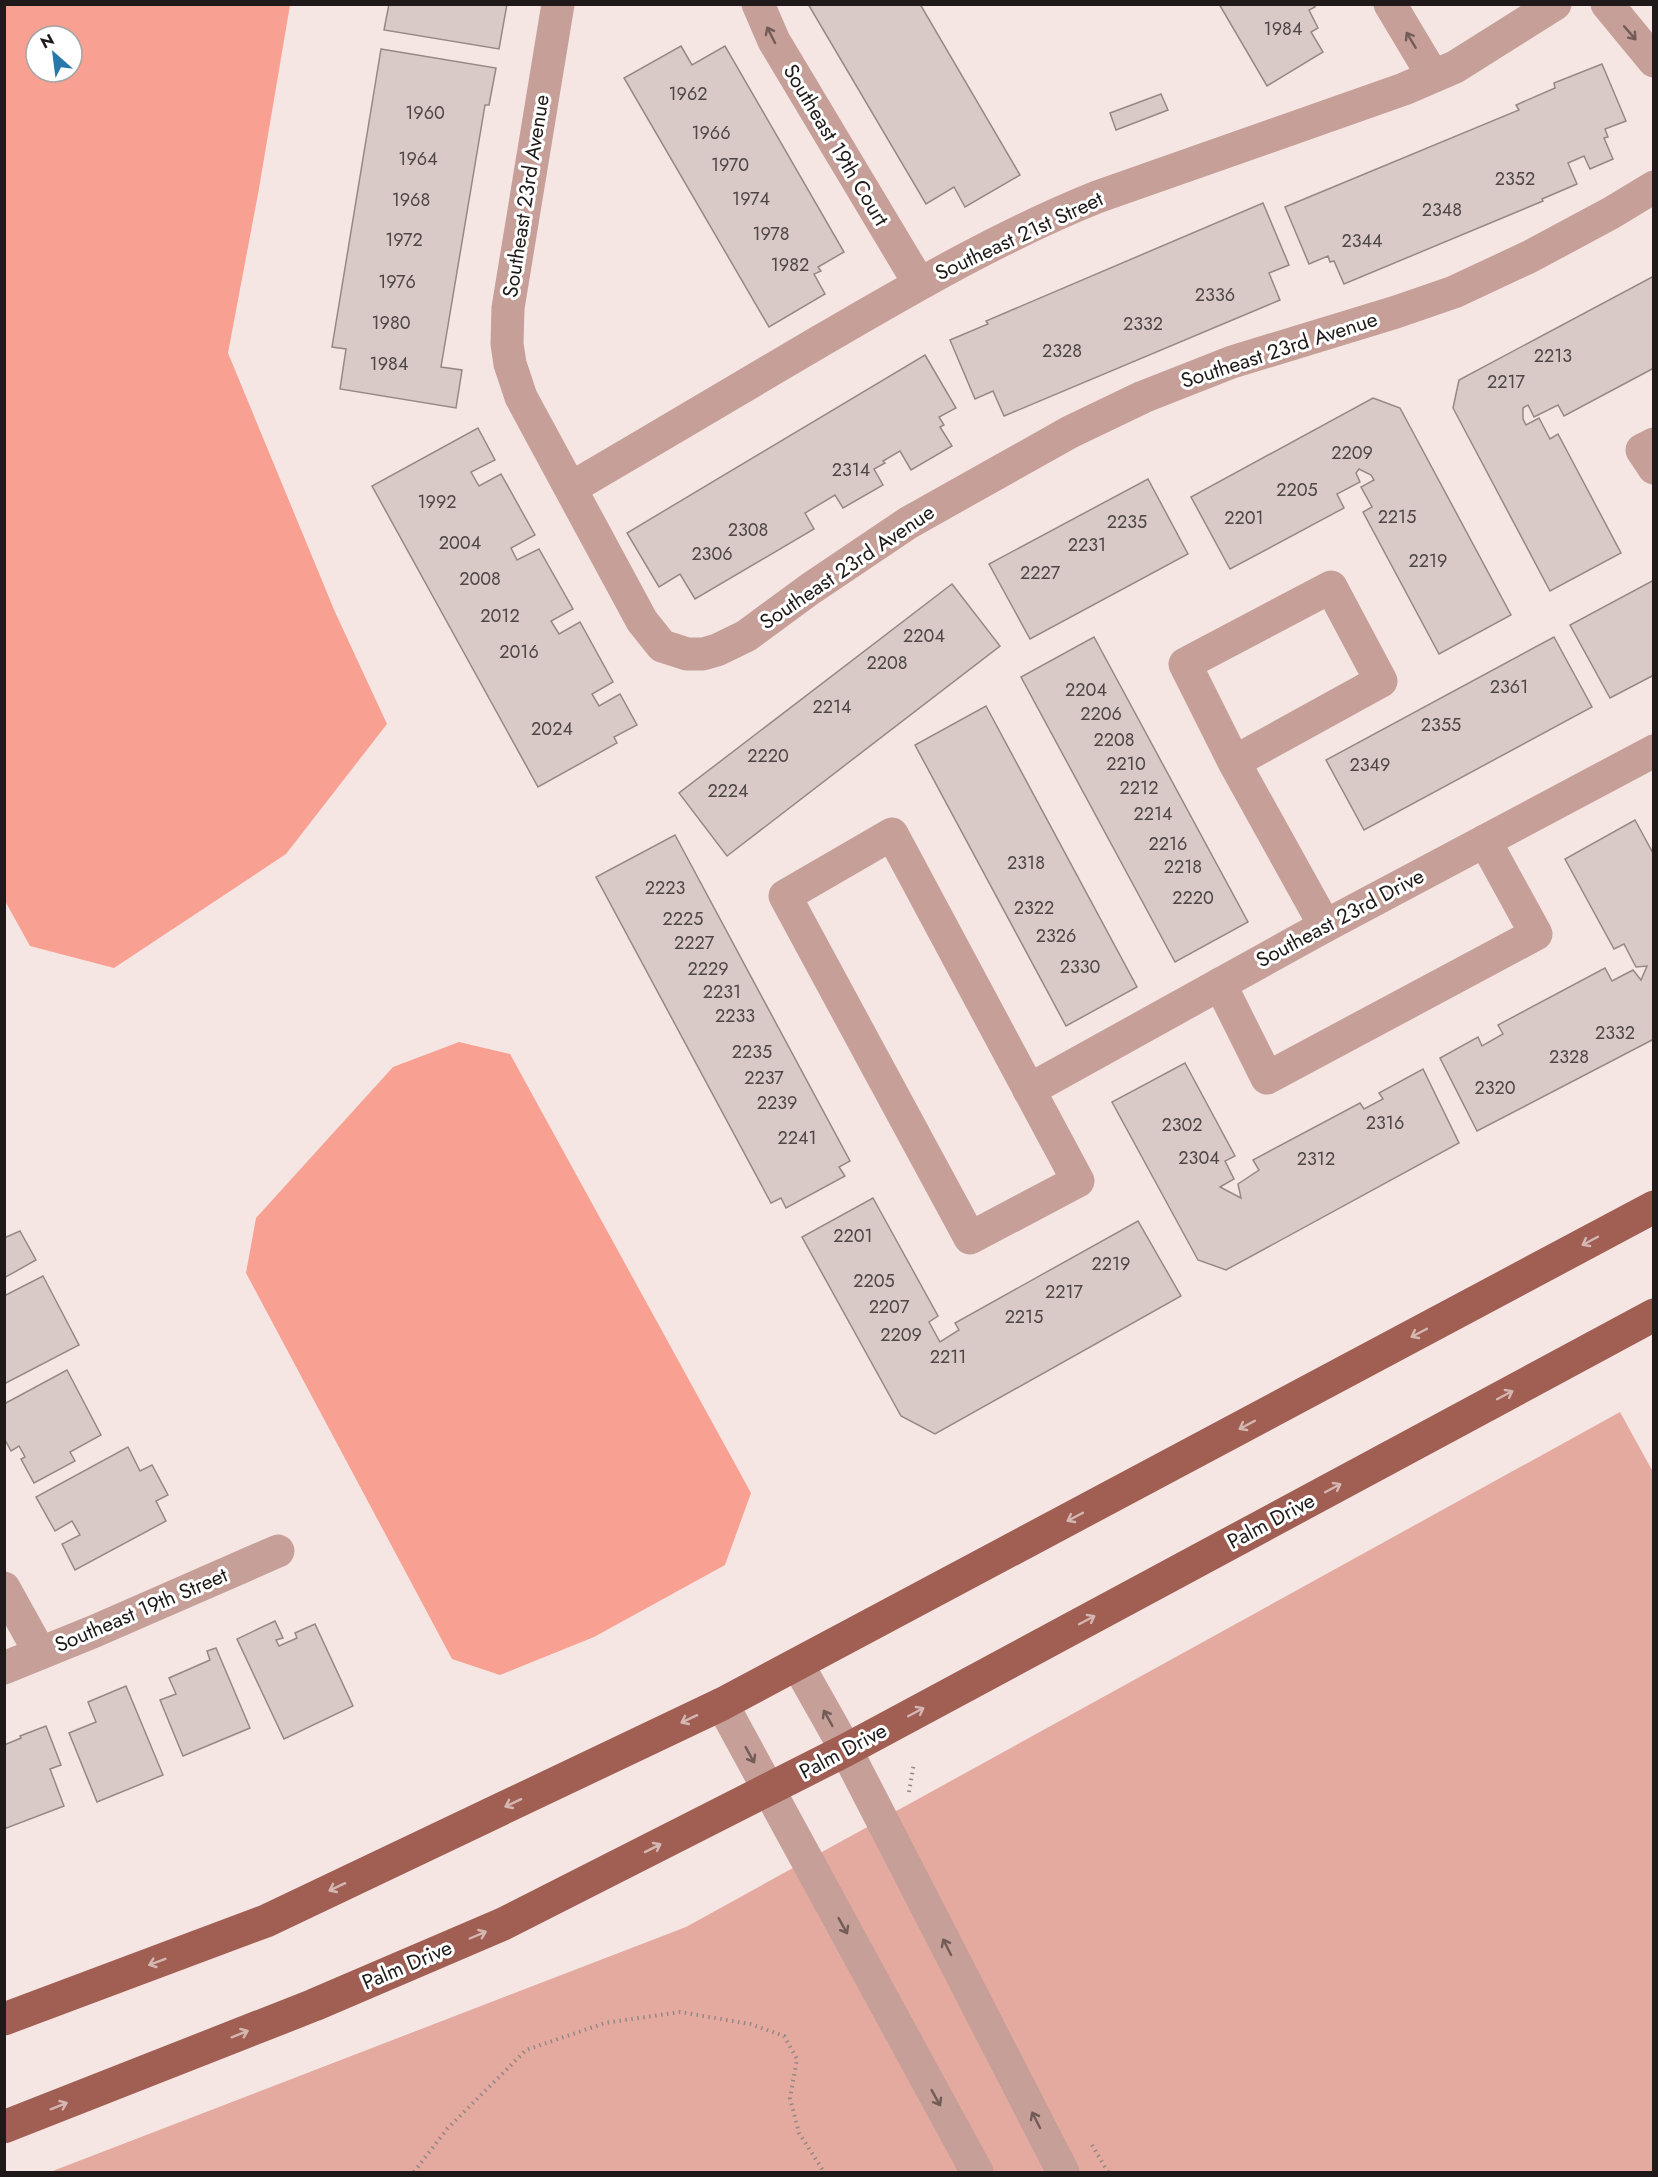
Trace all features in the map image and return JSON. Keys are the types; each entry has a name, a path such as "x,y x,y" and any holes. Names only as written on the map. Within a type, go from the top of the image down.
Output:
{"main road":[{"path":"4,2019 266,1921 722,1704 1653,1207"},
{"name":"Palm Drive","path":"4,2127 314,2005 503,1924 846,1750 1653,1315"}],"street":[{"name":"Southeast 23rd Avenue","path":"558,4 507,308 506,326 510,364 520,397 652,635 662,646 687,654 717,650 746,636 810,589 908,523 1070,432 1143,397 1232,362 1454,292 1529,257 1611,213 1653,187"},
{"name":"Southeast 19th Court","path":"758,4 774,41 919,284"},
{"path":"1390,4 1433,76"},
{"name":"Southeast 21st Street","path":"571,488 919,284 991,245 1055,214 1179,168 1350,110 1433,76 1473,56 1555,4"},
{"path":"1607,4 1653,61"},
{"path":"1653,444 1642,450 1653,468"},
{"path":"1234,762 1381,681 1331,587 1185,664 1234,762 1325,926"},
{"name":"Southeast 23rd Drive","path":"1029,1090 1325,926 1653,751"},
{"path":"892,834 1029,1090 1078,1181 970,1238 785,896 892,834"},
{"path":"1220,984 1268,1078 1536,934 1485,841"},
{"name":"Southeast 19th Street","path":"4,1668 278,1551"},
{"path":"4,1588 40,1653"},
{"path":"798,1665 846,1750 1063,2172"},
{"path":"722,1704 977,2172"}],"path":[{"path":"414,2172 447,2128 526,2050 605,2023 680,2012 750,2024 784,2036 797,2059 790,2098 799,2133 824,2172"}],"shaded area":[{"path":"4,5 290,5 228,353 335,612 387,724 286,854 114,968 30,946 5,901"},
{"path":"459,1042 510,1054 751,1493 725,1565 594,1637 500,1675 452,1659 246,1273 256,1218 393,1067"},
{"path":"1620,1412 1653,1472 1653,2172 50,2172 686,1927"}],"building":[{"path":"389,4 507,4 499,49 384,30"},
{"path":"808,4 920,4 1020,175 965,207 954,187 926,204"},
{"path":"1219,4 1313,4 1315,7 1309,10 1318,28 1311,32 1323,52 1267,86"},
{"path":"681,46 692,65 725,46 844,252 818,267 821,271 814,274 825,294 769,327 624,78"},
{"path":"381,49 496,68 489,105 485,105 441,367 462,370 456,408 340,389 346,349 332,347"},
{"path":"1602,64 1626,121 1605,129 1608,137 1604,138 1613,159 1590,169 1584,156 1568,163 1577,184 1542,199 1543,201 1344,284 1334,261 1330,262 1328,256 1309,264 1285,207 1519,110 1516,105 1555,88 1554,83"},
{"path":"1161,94 1168,110 1116,130 1110,113"},
{"path":"1263,203 1289,265 1269,273 1280,300 1004,416 993,391 975,399 950,340 988,324 986,321"},
{"path":"1654,276 1654,368 1564,416 1558,405 1534,417 1528,405 1523,408 1523,419 1526,425 1539,418 1550,439 1558,434 1621,553 1550,591 1453,408 1459,380"},
{"path":"925,355 956,408 939,417 944,425 940,427 952,446 911,470 900,451 883,461 885,463 874,469 883,485 843,508 835,495 805,513 814,529 695,599 680,574 659,587 627,533"},
{"path":"1373,398 1400,408 1511,615 1439,654 1363,512 1372,507 1361,487 1374,480 1371,475 1359,469 1356,473 1360,482 1337,494 1344,508 1230,569 1191,497"},
{"path":"478,428 495,460 471,472 479,486 501,474 535,535 511,548 517,560 539,549 573,609 551,621 559,634 580,622 613,682 592,694 599,706 620,694 637,725 614,737 617,743 538,787 372,486"},
{"path":"1148,479 1188,554 1030,639 989,564"},
{"path":"1654,580 1654,675 1610,698 1570,625"},
{"path":"952,584 1000,646 727,856 679,793"},
{"path":"1094,637 1248,922 1175,962 1021,677"},
{"path":"1554,637 1592,707 1364,830 1326,760"},
{"path":"986,706 1137,987 1066,1026 915,745"},
{"path":"1635,820 1654,855 1654,1039 1477,1131 1440,1058 1478,1037 1482,1046 1503,1034 1498,1025 1605,968 1612,981 1633,970 1641,980 1647,966 1636,967 1624,944 1614,949 1565,859"},
{"path":"675,835 850,1161 839,1167 845,1176 786,1208 781,1198 771,1203 596,877"},
{"path":"1185,1063 1235,1156 1225,1161 1234,1179 1220,1187 1241,1198 1238,1184 1259,1170 1253,1160 1360,1103 1364,1109 1383,1099 1379,1093 1423,1069 1459,1143 1226,1270 1198,1260 1112,1102"},
{"path":"873,1198 938,1316 929,1322 940,1342 959,1330 955,1323 1138,1221 1181,1296 935,1434 901,1416 802,1237"},
{"path":"20,1231 36,1260 4,1278 4,1238"},
{"path":"43,1276 79,1345 4,1384 4,1296"},
{"path":"67,1370 101,1435 70,1452 75,1461 34,1483 21,1459 25,1457 19,1446 11,1451 4,1438 4,1404"},
{"path":"128,1447 140,1471 152,1465 168,1495 156,1501 166,1521 75,1570 62,1544 80,1535 72,1521 55,1531 36,1497"},
{"path":"275,1621 283,1638 276,1640 279,1646 297,1638 295,1633 315,1624 353,1706 284,1739 237,1639"},
{"path":"216,1648 250,1728 183,1756 160,1700 176,1694 169,1678 210,1660 207,1651"},
{"path":"126,1686 163,1775 97,1802 69,1733 96,1722 88,1702"},
{"path":"46,1726 61,1765 50,1769 64,1806 4,1829 4,1745"}]}
